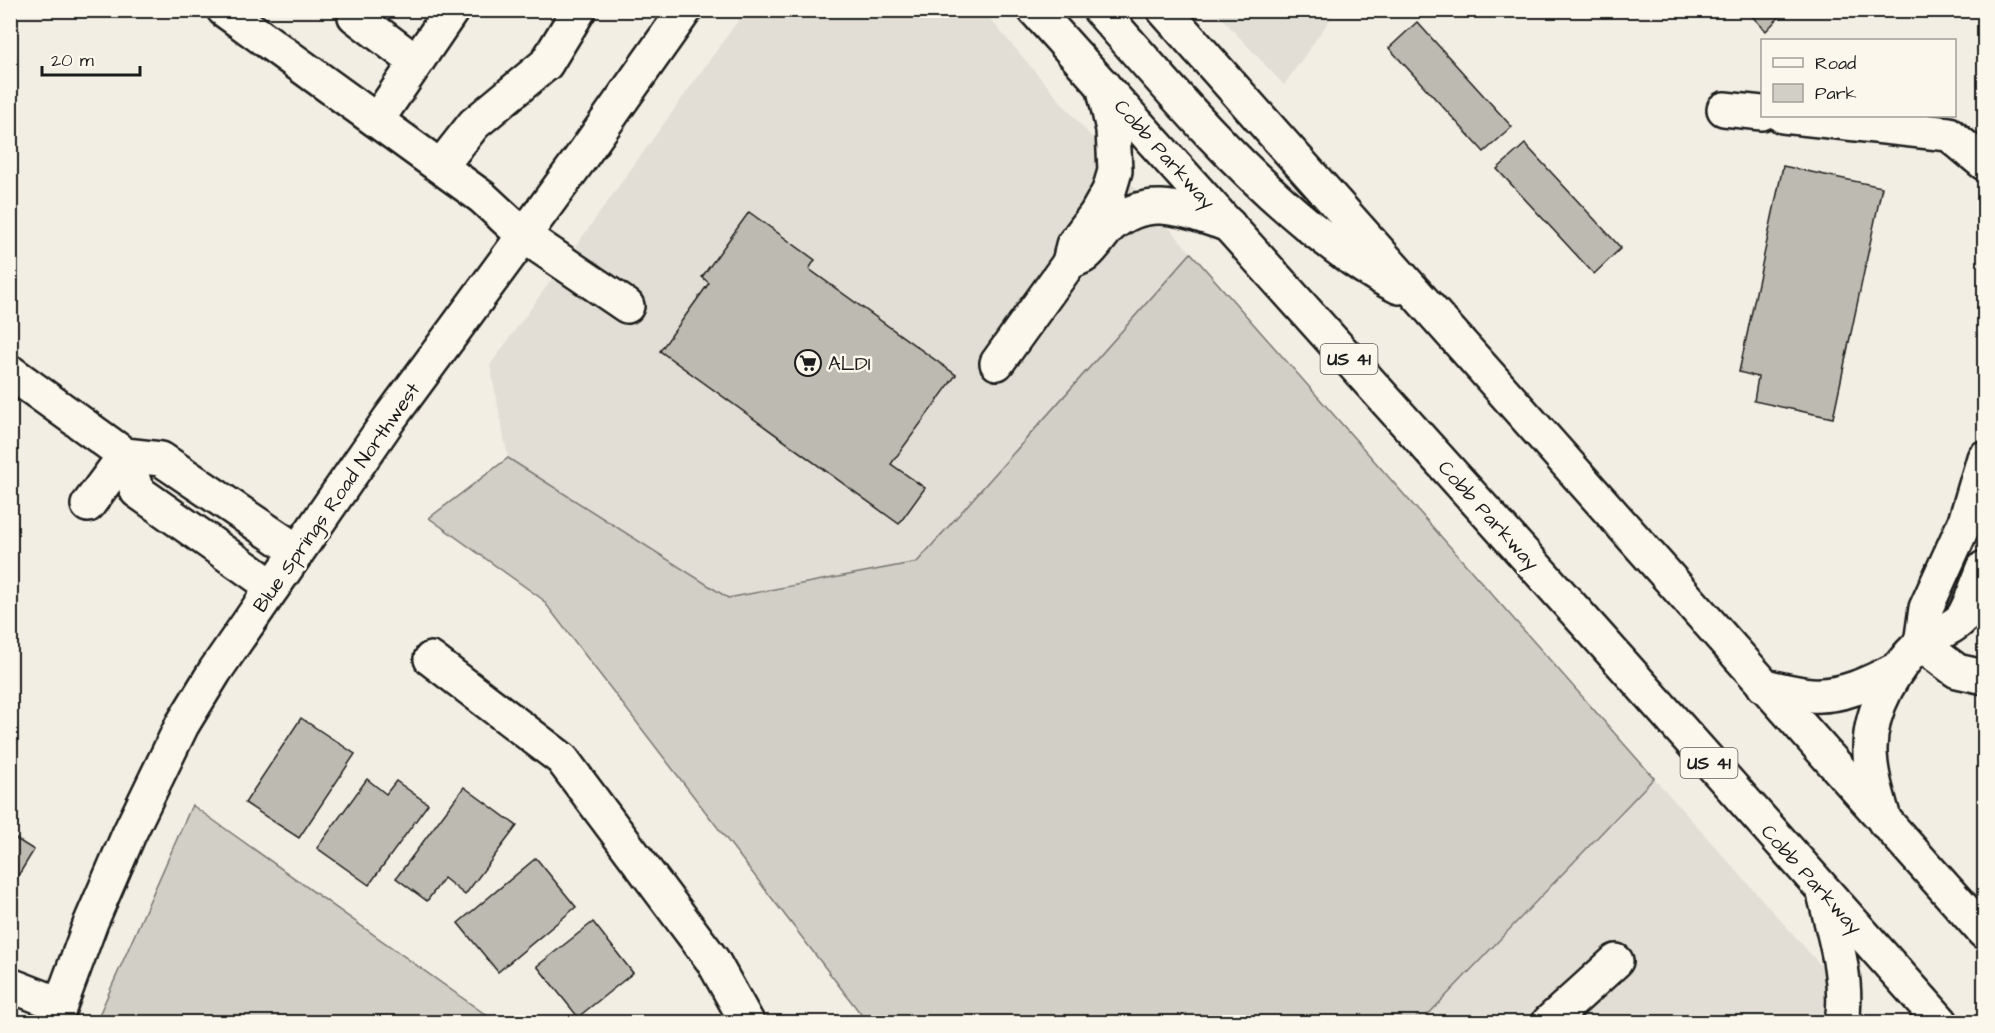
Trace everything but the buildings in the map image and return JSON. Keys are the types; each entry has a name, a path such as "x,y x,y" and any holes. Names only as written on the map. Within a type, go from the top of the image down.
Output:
{"main road":[{"path":"224,10 441,166 482,197 524,236 627,306"},
{"path":"356,10 355,16 416,62"},
{"path":"377,120 452,10"},
{"path":"441,166 474,124 546,64 579,10"},
{"name":"Blue Springs Road Northwest","path":"57,1013 91,922 129,834 182,725 215,671 390,418 524,236 685,10"},
{"name":"Cobb Parkway","path":"1035,10 1941,1023"},
{"path":"1100,10 1238,164 1338,249 1376,276 1419,298"},
{"path":"1164,11 1984,932"},
{"path":"997,363 1069,262 1073,245 1109,191 1115,171 1113,130 1103,85"},
{"path":"1724,109 1761,113"},
{"path":"1792,117 1949,134 1984,163"},
{"path":"1069,262 1084,256 1110,227 1130,212 1149,206 1175,208 1228,225"},
{"path":"10,372 125,455 161,459 297,551"},
{"path":"88,505 125,455"},
{"path":"125,455 137,491 273,587"},
{"path":"1921,644 1926,608 1975,525 1984,458"},
{"path":"1885,822 1870,760 1870,732 1876,709 1897,669 1921,644 1962,619 1984,568"},
{"path":"1921,644 1957,671 1984,677"},
{"path":"431,659 562,759 713,961 747,1023"},
{"path":"1764,686 1811,695 1839,693 1866,685 1897,669"},
{"path":"1824,893 1843,987 1842,1023"},
{"path":"1549,1023 1616,961"},
{"path":"10,985 57,1013"}],"shaded area":[{"path":"745,11 983,11 1191,253 917,562 728,598 508,458 490,365"},
{"path":"1215,11 1336,11 1284,85"},
{"path":"1654,778 1871,1022 1421,1022"}],"green space":[{"path":"1191,253 1654,778 1421,1022 867,1022 542,599 429,518 508,458 728,598 917,562"},
{"path":"192,805 496,1022 96,1022"}],"place":[{"name":"ALDI","path":"808,363"}]}
